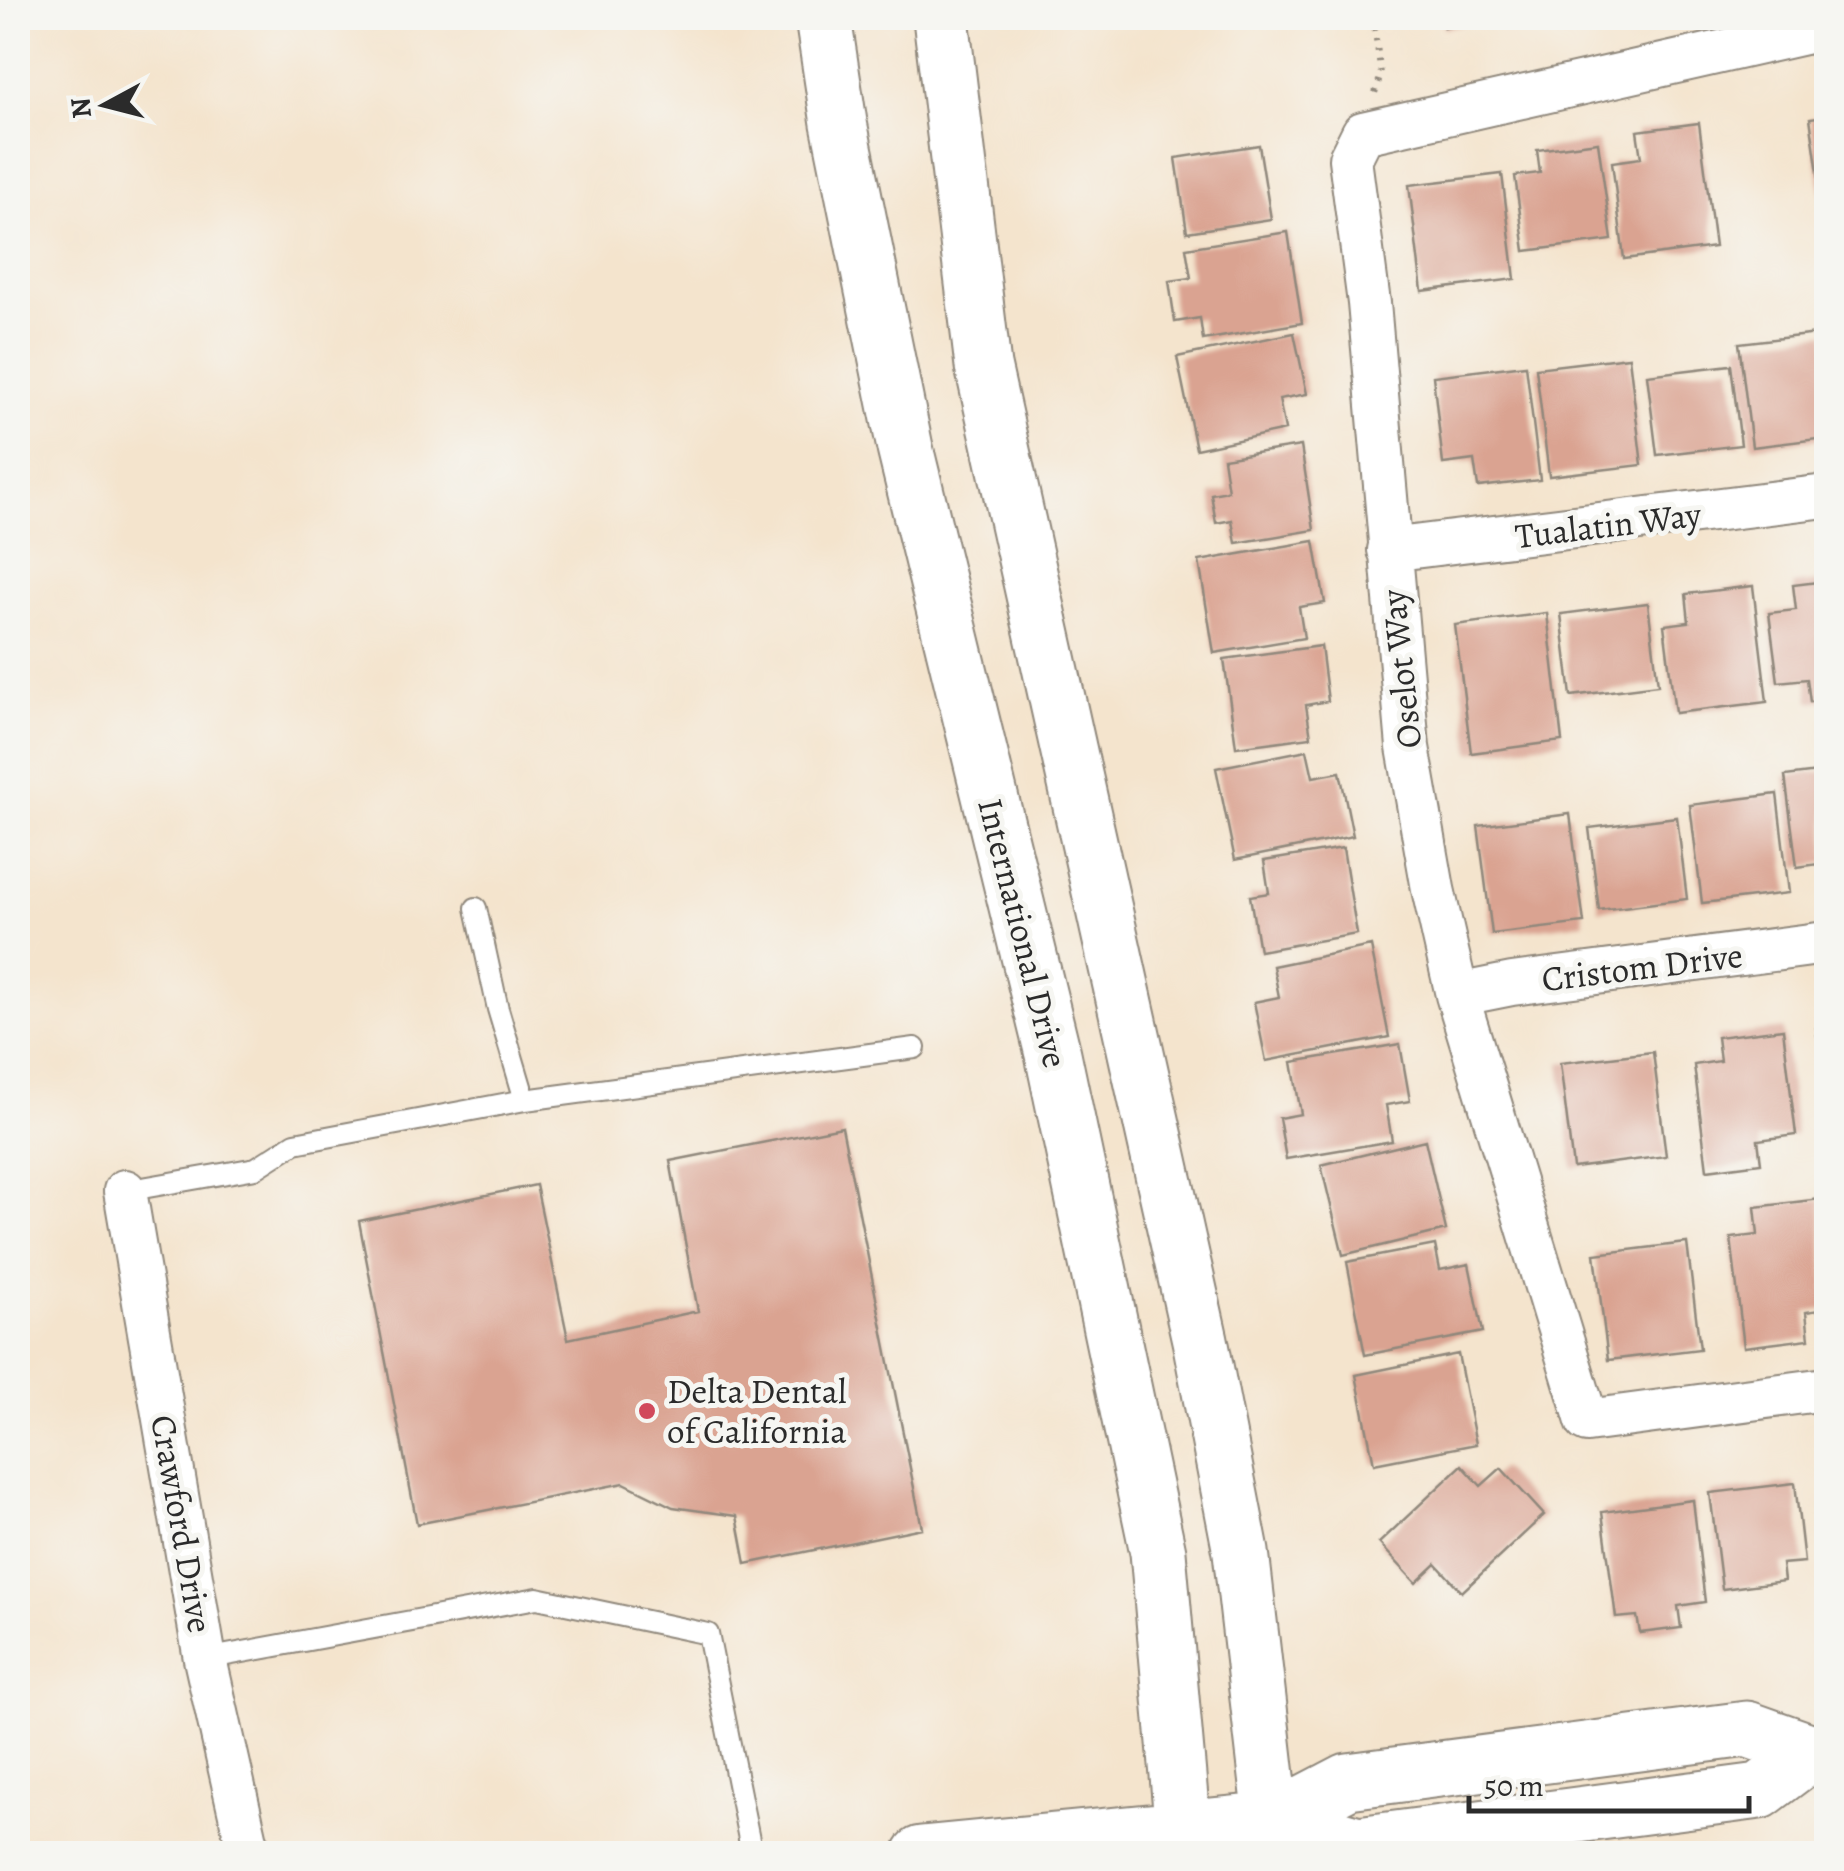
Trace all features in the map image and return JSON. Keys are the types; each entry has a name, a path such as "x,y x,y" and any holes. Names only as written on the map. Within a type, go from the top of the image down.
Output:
{"main road":[{"name":"International Drive","path":"823,18 839,123 905,448 1053,1054 1158,1552 1184,1840"},
{"path":"941,18 983,366 1200,1340 1242,1552 1275,1837"},
{"path":"920,1854 1275,1837 1358,1844 1760,1791 1819,1750"}],"street":[{"path":"1363,132 1826,28"},
{"name":"Oselot Way","path":"1363,132 1350,159 1369,304 1408,746 1432,889 1458,995 1586,1421 1826,1389"},
{"name":"Tualatin Way","path":"1389,550 1826,496"},
{"name":"Cristom Drive","path":"1458,995 1512,984 1826,943"},
{"name":"Crawford Drive","path":"126,1192 206,1660 249,1854"}],"lane":[{"path":"476,908 498,1009 526,1100"},
{"path":"126,1192 256,1168 295,1143 526,1100 915,1048"},
{"path":"206,1660 537,1598 708,1634 752,1854"}],"path":[{"path":"1363,132 1381,74 1373,18"}],"building":[{"path":"1442,18 1488,18 1489,19 1444,28"},
{"path":"1826,116 1826,207 1823,207 1810,118"},
{"path":"1699,123 1715,247 1624,259 1612,162 1641,158 1637,131"},
{"path":"1598,142 1612,240 1525,251 1515,176 1540,173 1537,150"},
{"path":"1259,145 1271,219 1187,232 1176,158"},
{"path":"1502,174 1515,279 1422,291 1409,185"},
{"path":"1288,232 1302,323 1203,340 1200,318 1175,322 1169,281 1191,278 1186,248"},
{"path":"1294,333 1307,394 1279,399 1285,430 1196,449 1177,357"},
{"path":"1826,333 1826,438 1752,447 1739,343"},
{"path":"1629,357 1642,465 1549,476 1536,368"},
{"path":"1526,365 1540,480 1478,487 1474,460 1443,464 1433,376"},
{"path":"1731,365 1741,445 1657,455 1647,375"},
{"path":"1301,446 1314,530 1236,543 1232,520 1216,523 1211,494 1228,491 1223,458"},
{"path":"1314,541 1325,603 1299,607 1304,638 1214,653 1199,561"},
{"path":"1826,581 1826,700 1810,702 1807,679 1778,682 1769,613 1796,610 1793,585"},
{"path":"1753,586 1767,702 1675,713 1664,625 1689,622 1686,594"},
{"path":"1648,603 1658,685 1571,696 1561,614"},
{"path":"1547,613 1562,741 1471,753 1455,625"},
{"path":"1321,646 1328,701 1306,705 1311,737 1236,747 1224,659"},
{"path":"1307,750 1313,777 1340,772 1353,836 1235,860 1216,768"},
{"path":"1826,771 1826,863 1797,867 1785,776"},
{"path":"1777,794 1789,893 1702,903 1690,805"},
{"path":"1570,814 1584,923 1492,934 1478,826"},
{"path":"1677,817 1687,899 1599,910 1589,828"},
{"path":"1343,848 1357,934 1259,951 1250,896 1269,893 1264,861"},
{"path":"1371,946 1389,1037 1266,1061 1254,1002 1279,997 1273,966"},
{"path":"1826,1026 1826,1090 1824,1090 1816,1028"},
{"path":"1783,1029 1796,1135 1758,1140 1761,1163 1707,1170 1694,1065 1720,1061 1717,1037"},
{"path":"1400,1044 1410,1101 1386,1105 1392,1141 1286,1159 1279,1118 1301,1114 1292,1062"},
{"path":"1653,1052 1666,1156 1573,1168 1560,1063"},
{"name":"Delta Dental of California","path":"842,1127 922,1528 746,1564 737,1516 673,1507 624,1483 417,1524 359,1221 536,1185 568,1339 698,1311 670,1161"},
{"path":"1425,1140 1446,1230 1343,1255 1321,1165"},
{"path":"1821,1199 1826,1309 1806,1312 1809,1339 1744,1347 1731,1238 1758,1235 1755,1207"},
{"path":"1687,1243 1700,1349 1608,1360 1595,1254"},
{"path":"1435,1245 1440,1270 1469,1264 1483,1332 1365,1355 1347,1262"},
{"path":"1458,1354 1476,1444 1374,1464 1356,1375"},
{"path":"1462,1465 1481,1486 1501,1468 1544,1515 1462,1592 1436,1564 1416,1583 1379,1543"},
{"path":"1795,1483 1804,1562 1782,1564 1784,1581 1722,1589 1710,1493"},
{"path":"1693,1500 1705,1602 1678,1606 1681,1628 1640,1633 1637,1616 1616,1618 1602,1512"}],"place":[{"name":"Delta Dental of California","path":"647,1411"}]}
